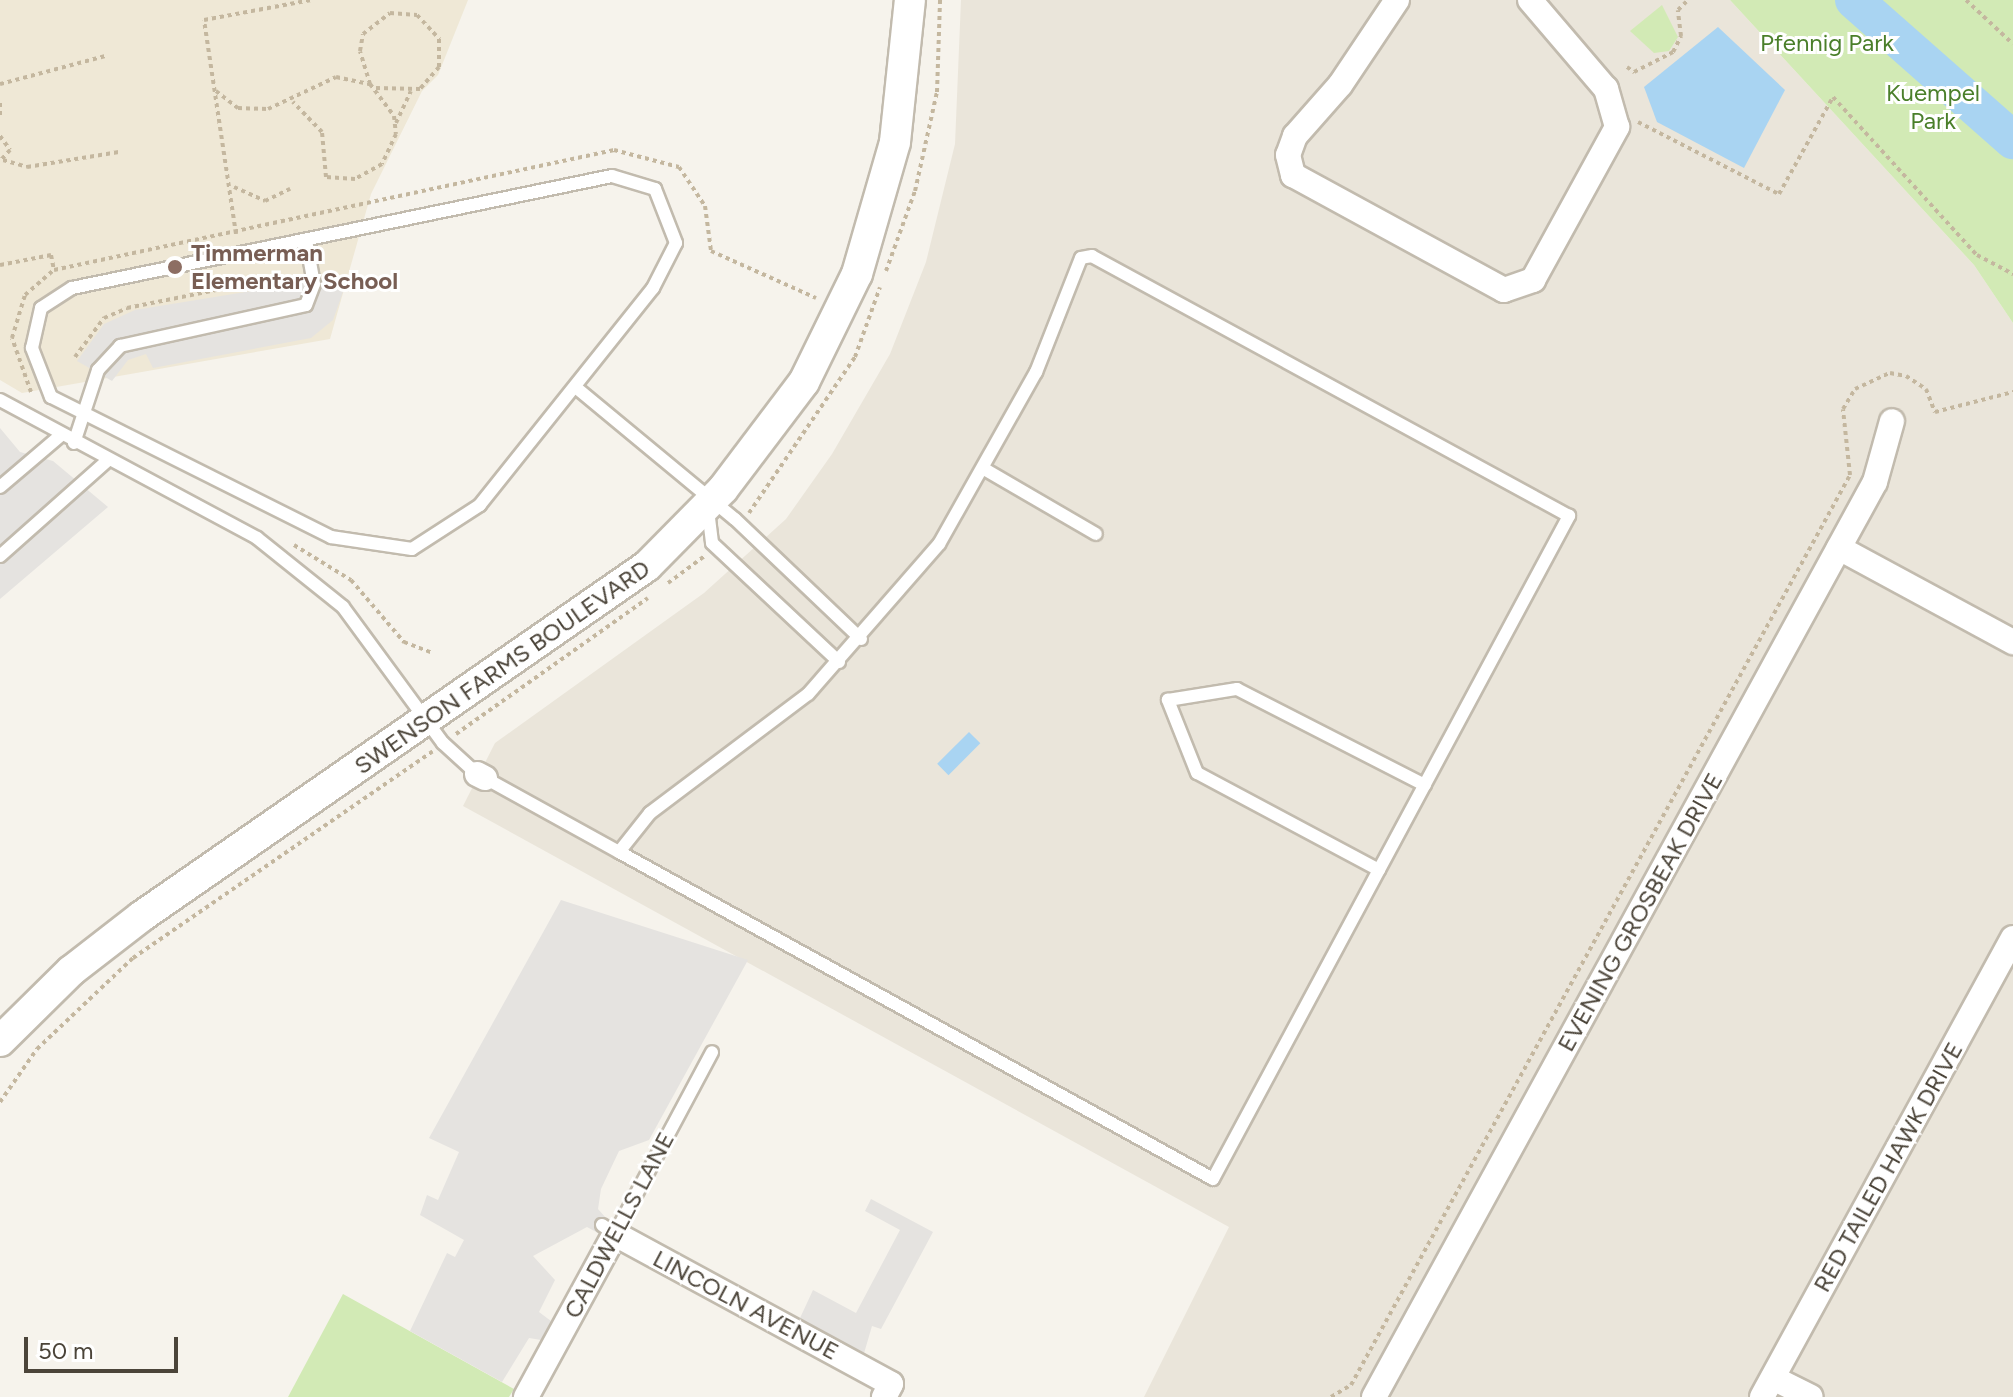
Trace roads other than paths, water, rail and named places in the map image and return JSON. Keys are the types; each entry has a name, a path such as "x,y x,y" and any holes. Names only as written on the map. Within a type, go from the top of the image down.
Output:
{"street":[{"name":"SWENSON FARMS BOULEVARD","path":"0,1041 71,971 142,916 426,723 647,566 708,503 804,382 857,274 895,142 910,0"},
{"path":"1397,0 1340,85 1295,136 1288,155 1293,175 1504,290 1533,280 1617,127 1606,89 1530,0"},
{"name":"EVENING GROSBEAK DRIVE","path":"1374,1397 1875,482 1892,421"},
{"path":"1839,548 2013,642"},
{"name":"RED TAILED HAWK DRIVE","path":"1768,1388 2013,938"},
{"name":"LINCOLN AVENUE","path":"608,1230 887,1390"},
{"name":"CALDWELLS LANE","path":"526,1397 608,1230"},
{"path":"1768,1388 1811,1397"}],"lane":[{"path":"612,176 655,189 676,243 653,288 579,390 480,505 412,549 331,537 51,397 32,348 41,308 72,288 612,176"},
{"path":"74,443 98,370 120,346 306,305 314,284 306,240"},
{"path":"0,400 107,461 257,538 343,607 426,723 481,776 619,852 1213,1179 1569,516 1092,256 1074,264 1036,372 986,470 939,544 839,662 732,757 643,819 619,852"},
{"path":"579,390 708,503 735,519 861,639"},
{"path":"0,487 61,435"},
{"path":"0,556 107,461"},
{"path":"986,470 1096,534"},
{"path":"708,503 712,543 839,662"},
{"path":"1379,870 1197,773 1168,700 1237,689 1425,785"},
{"name":"CALDWELLS LANE","path":"608,1230 712,1052"}],"water":[{"path":"1718,27 1785,90 1744,168 1657,122 1644,87"},
{"path":"969,732 980,743 948,775 937,764"}],"waterway":[{"path":"1854,0 2013,140"}],"place":[{"name":"Timmerman Elementary School","path":"175,267"}],"park label":[{"name":"Pfennig Park","path":"1827,43"},
{"name":"Kuempel Park","path":"1933,107"}]}
